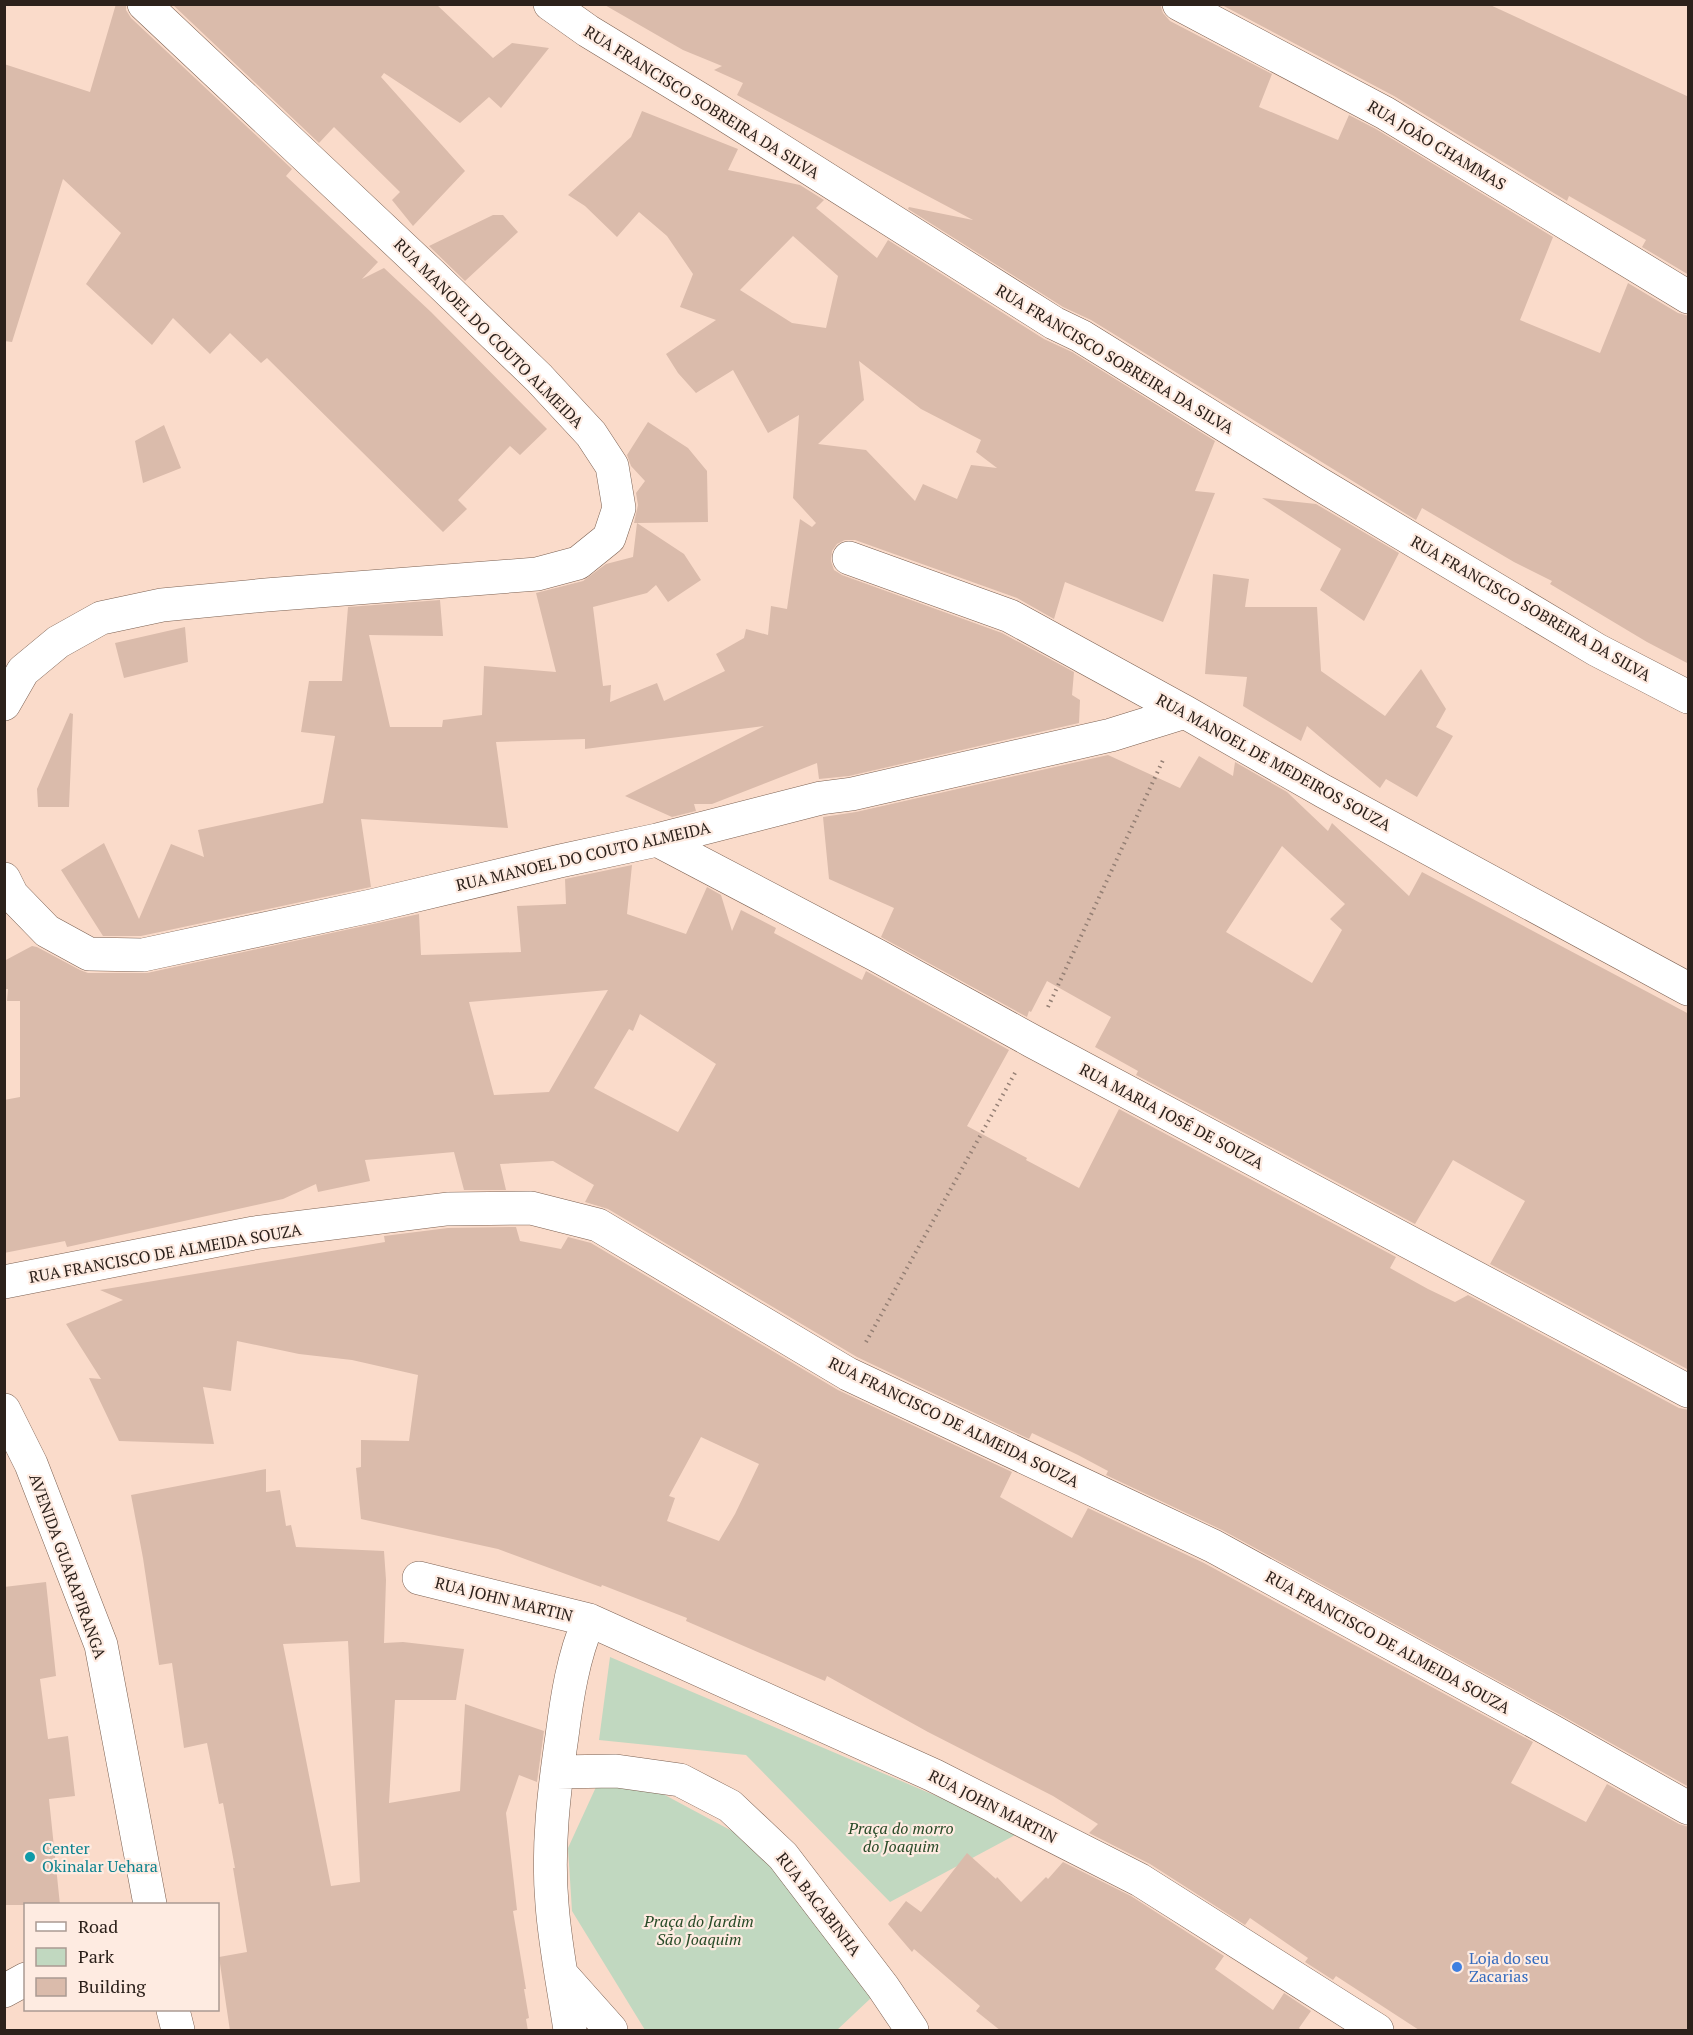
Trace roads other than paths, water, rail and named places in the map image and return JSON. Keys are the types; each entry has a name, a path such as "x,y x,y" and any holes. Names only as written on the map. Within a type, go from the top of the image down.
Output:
{"street":[{"name":"RUA MANOEL DO COUTO ALMEIDA","path":"4,704 23,671 58,642 101,618 173,604 537,574 578,563 609,538 619,508 612,466 591,434 546,386 431,274 144,4"},
{"name":"RUA FRANCISCO SOBREIRA DA SILVA","path":"550,4 588,31 1054,323 1081,336 1316,482 1597,650 1689,698"},
{"name":"RUA JOÃO CHAMMAS","path":"1179,4 1385,112 1689,297"},
{"name":"RUA MANOEL DE MEDEIROS SOUZA","path":"849,558 1010,616 1323,791 1685,978"},
{"name":"RUA MANOEL DO COUTO ALMEIDA","path":"4,879 12,895 47,931 89,954 143,955 372,906 657,840 821,798 852,794 1111,735 1185,712"},
{"name":"RUA MARIA JOSÉ DE SOUZA","path":"657,840 1689,1390"},
{"name":"RUA FRANCISCO DE ALMEIDA SOUZA","path":"4,1282 254,1233 447,1209 531,1208 598,1225 848,1374 1213,1546 1689,1808"},
{"name":"AVENIDA GUARAPIRANGA","path":"4,1410 32,1464 100,1645 150,1903"},
{"name":"RUA JOHN MARTIN","path":"419,1578 589,1620 933,1775 1140,1880 1377,2031"},
{"name":"RUA JOHN MARTIN","path":"557,1772 572,1677 589,1620"},
{"name":"RUA BACABINHA","path":"557,1772 616,1771 680,1780 730,1806 783,1856 883,1987 912,2031"},
{"path":"557,1772 550,1836 552,1904 570,2031"},
{"path":"562,1975 611,2031"},
{"path":"4,1991 24,1980"},
{"path":"173,2011 178,2031"}],"place":[{"name":"Center Okinalar Uehara","path":"30,1857"},
{"name":"Loja do seu Zacarias","path":"1457,1967"}],"park label":[{"name":"Praça do morro do Joaquim","path":"901,1837"},
{"name":"Praça do Jardim São Joaquim","path":"699,1930"}]}
